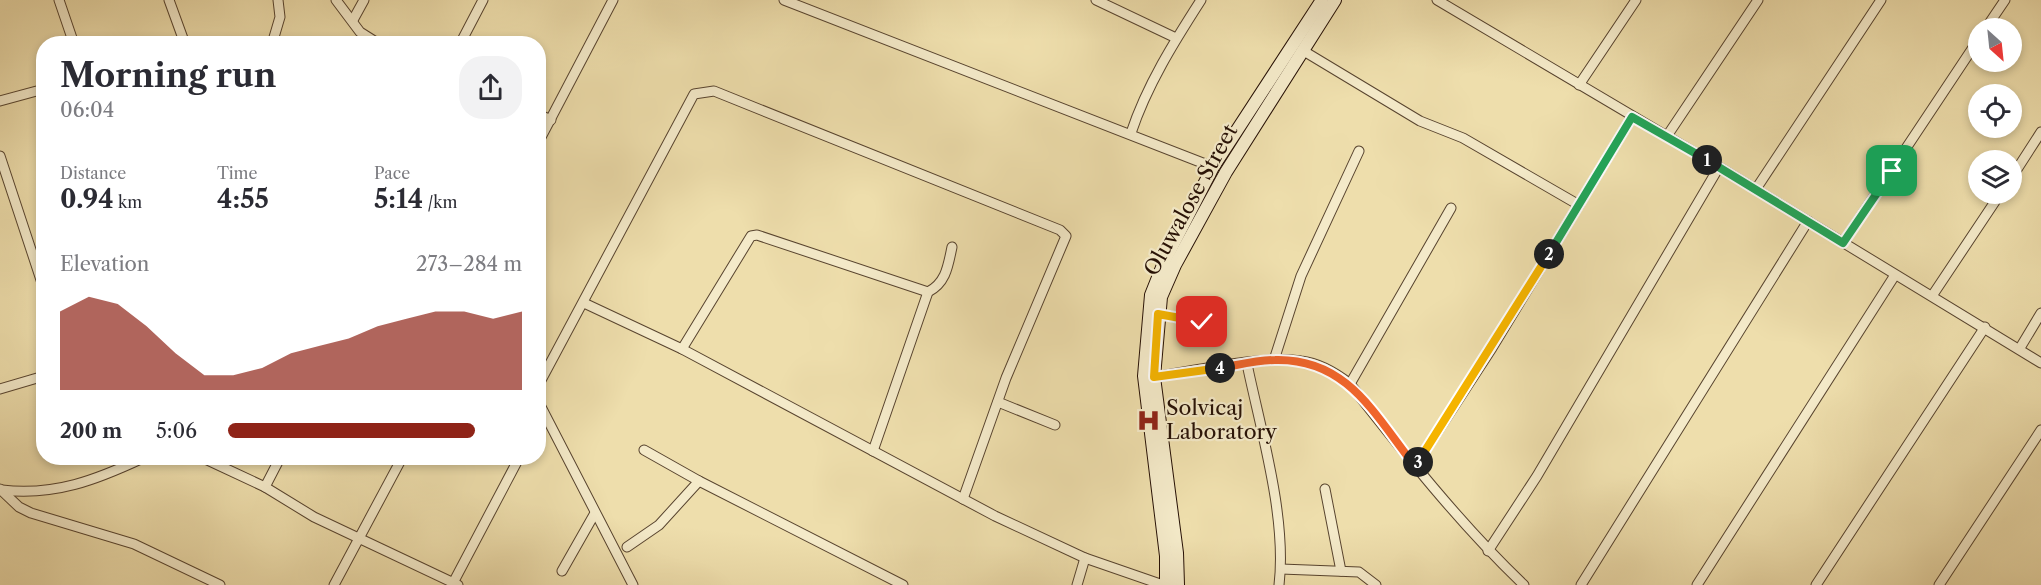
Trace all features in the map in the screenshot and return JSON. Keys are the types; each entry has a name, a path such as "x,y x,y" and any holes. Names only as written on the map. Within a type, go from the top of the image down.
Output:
{"street":[{"path":"59,0 71,36"},
{"path":"170,0 183,36"},
{"path":"274,36 280,16 278,0"},
{"path":"336,0 360,32 366,36"},
{"path":"352,20 364,0"},
{"path":"464,36 483,0"},
{"path":"546,129 613,0"},
{"path":"784,0 1131,132 1213,167"},
{"path":"1096,0 1176,38"},
{"path":"1131,132 1142,103 1176,38 1201,0"},
{"name":"Oluwalose Street","path":"1178,585 1178,553 1154,377 1161,297 1175,264 1226,172 1302,50 1322,0"},
{"name":"Oluwalose Street","path":"1165,585 1166,556 1144,376 1151,295 1165,260 1213,167 1315,21 1335,0"},
{"path":"1437,0 1756,189 1895,275 2020,348 2041,363"},
{"path":"1579,85 1636,0"},
{"path":"1667,136 1758,0"},
{"path":"1756,189 1881,0"},
{"path":"1993,18 2005,0"},
{"path":"1302,50 1420,121 1463,138 1579,205"},
{"path":"1843,243 1968,55"},
{"path":"0,101 36,91"},
{"path":"546,372 694,94 714,91 1066,236 998,402 963,499"},
{"path":"1415,466 1632,117"},
{"path":"546,118 551,120"},
{"path":"2022,161 2041,132"},
{"path":"1274,360 1301,276 1359,151"},
{"path":"0,156 36,266"},
{"path":"1488,551 1536,476 1719,167"},
{"path":"1932,296 1993,204"},
{"path":"1350,384 1451,208"},
{"path":"1581,585 1808,221"},
{"path":"682,350 751,236 758,235 928,292"},
{"path":"873,451 928,292 938,286 946,272 952,248"},
{"path":"1696,585 1895,275"},
{"path":"584,303 682,350 963,499 1085,558 1165,585"},
{"path":"2020,348 2041,313"},
{"path":"1158,314 1202,322"},
{"path":"1816,585 1985,327"},
{"path":"1154,377 1274,360 1301,361 1315,365 1350,384 1415,466 1488,551 1524,585"},
{"path":"1247,364 1268,459 1280,537 1279,585"},
{"path":"0,389 36,378"},
{"path":"998,402 1055,425"},
{"path":"546,417 633,585"},
{"path":"1939,585 2041,430"},
{"path":"644,450 699,481 903,585"},
{"path":"1,489 33,493 59,489 127,465"},
{"path":"218,465 266,487 314,517 451,583 515,465"},
{"path":"266,487 277,465"},
{"path":"334,585 398,465"},
{"path":"627,547 659,525 699,481"},
{"path":"1,489 19,507 31,513 134,544 220,585"},
{"path":"1325,489 1341,571"},
{"path":"562,571 595,513"},
{"path":"1077,585 1085,558"},
{"path":"1281,569 1359,572 1376,585"}],"place":[{"name":"Solvicaj Laboratory","path":"1148,420"}],"route":[{"path":"1202,322 1158,314 1154,377 1274,360 1301,361 1315,365 1340,376 1350,384 1415,466 1492,348 1632,117 1843,243 1892,171"}]}
